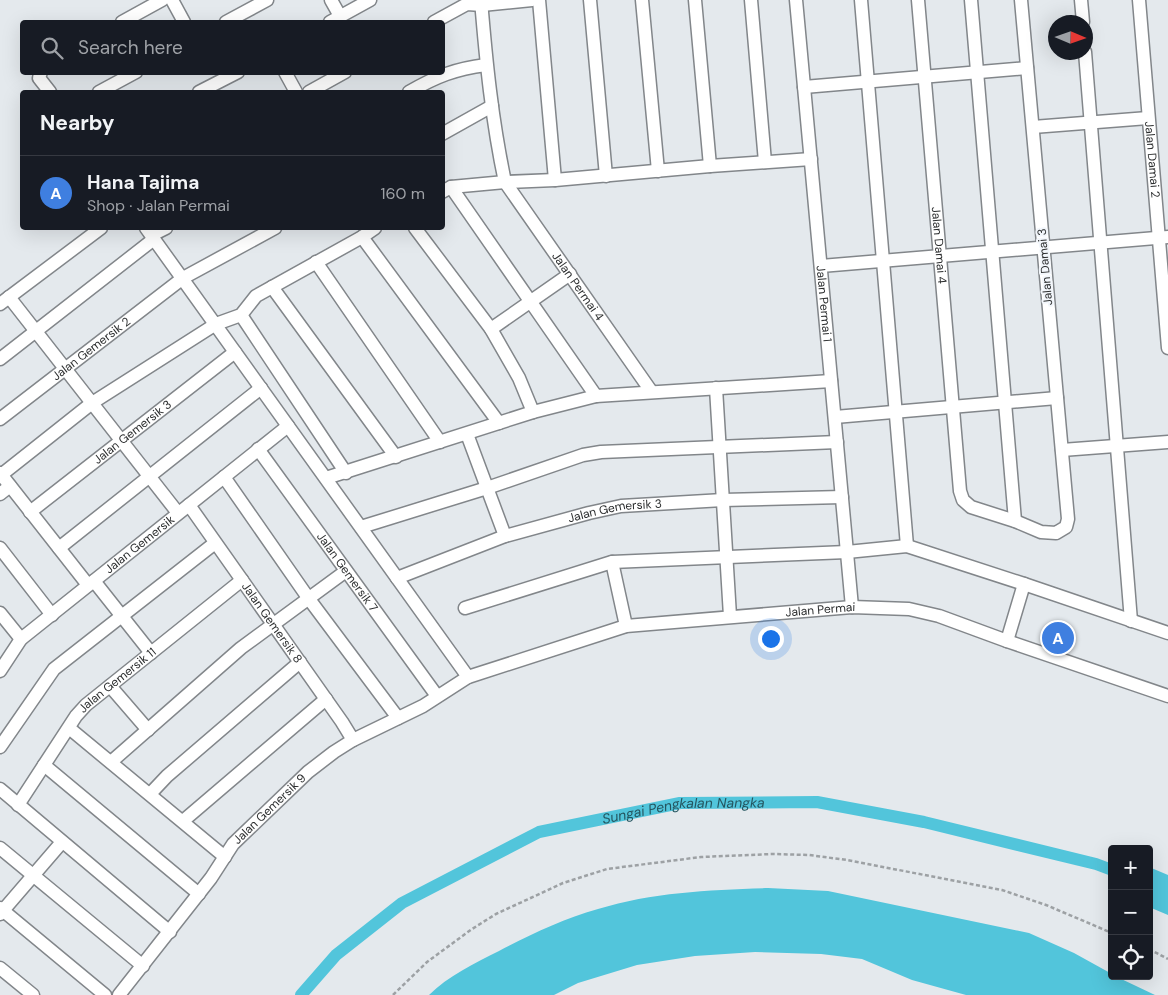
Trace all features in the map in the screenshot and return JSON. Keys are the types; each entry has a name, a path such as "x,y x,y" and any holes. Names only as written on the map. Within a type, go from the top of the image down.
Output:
{"street":[{"path":"126,20 162,0"},
{"path":"172,0 183,20"},
{"path":"230,20 267,0"},
{"path":"331,0 335,19 370,0"},
{"path":"438,20 467,4 532,0"},
{"path":"539,0 555,180"},
{"path":"590,0 606,176"},
{"path":"642,0 658,172"},
{"path":"695,0 710,166"},
{"path":"751,0 766,162"},
{"name":"Jalan Permai 1","path":"796,0 852,607"},
{"path":"861,0 907,546"},
{"name":"Jalan Damai 4","path":"918,0 960,491 963,500 970,506 1015,521"},
{"path":"971,0 1015,521"},
{"name":"Jalan Damai 3","path":"1015,521 1041,532 1056,533 1066,527 1068,519 1021,0"},
{"path":"1081,0 1082,15"},
{"name":"Jalan Damai 2","path":"1139,0 1148,118 1163,237 1168,348"},
{"path":"482,2 486,65 505,182"},
{"path":"1086,60 1131,621"},
{"path":"445,74 463,68 486,65"},
{"path":"804,87 1027,68"},
{"path":"40,75 49,90"},
{"path":"104,90 131,75"},
{"path":"287,75 295,90"},
{"path":"313,90 340,75"},
{"path":"414,90 442,75"},
{"path":"202,90 215,78"},
{"path":"445,132 492,106"},
{"path":"1033,127 1148,118"},
{"path":"596,396 531,302 447,189 505,182 555,180 811,159"},
{"name":"Jalan Permai 4","path":"505,182 630,364 651,391"},
{"path":"98,230 5,301 36,332 178,513"},
{"name":"Jalan Gemersik 2","path":"0,419 183,278 271,230"},
{"path":"151,653 30,512 5,490 0,474 92,403 216,324 240,315 256,296 362,237 371,230"},
{"path":"416,230 491,330 519,378 533,412"},
{"path":"0,359 36,332 151,234 468,677"},
{"path":"362,237 499,424"},
{"path":"821,266 1163,237"},
{"path":"316,262 440,442"},
{"path":"491,330 570,274"},
{"path":"272,287 396,457"},
{"path":"240,315 346,473"},
{"name":"Jalan Gemersik 3","path":"30,512 235,352"},
{"path":"326,478 533,412 596,396 831,381"},
{"path":"59,548 261,388"},
{"path":"716,388 730,616"},
{"path":"835,417 1057,398"},
{"name":"Jalan Gemersik","path":"0,671 21,639 288,426"},
{"path":"467,434 505,536"},
{"path":"361,527 487,488 583,455 601,452 837,442"},
{"path":"1062,450 1168,442"},
{"name":"Jalan Gemersik 7","path":"258,450 437,696"},
{"path":"224,477 309,599 398,718"},
{"name":"Jalan Gemersik 3","path":"397,578 505,536 621,506 723,500 842,497"},
{"name":"Jalan Gemersik 8","path":"189,505 353,740"},
{"path":"0,748 54,669 215,543"},
{"path":"465,608 612,562 847,552 907,546 1168,633"},
{"path":"0,548 52,615"},
{"path":"612,562 626,626"},
{"path":"111,762 241,648 346,571"},
{"name":"Jalan Gemersik 11","path":"18,805 86,705 242,580"},
{"path":"1008,642 1024,584"},
{"name":"Jalan Permai","path":"468,677 626,626 852,607 909,610 939,616 1008,642 1168,696"},
{"path":"0,613 21,639"},
{"path":"150,794 167,776 300,662"},
{"name":"Jalan Gemersik 9","path":"119,995 200,894 237,840 308,772 353,740 422,706 468,677"},
{"path":"110,686 148,730"},
{"path":"183,821 326,699"},
{"path":"69,728 225,857"},
{"path":"44,765 200,894"},
{"path":"0,789 170,932"},
{"path":"62,842 1,911 105,995"},
{"path":"0,848 142,966"},
{"path":"0,968 33,995"}],"path":[{"path":"393,995 427,962 472,929 496,914 563,883 607,869 701,857 773,854 809,855 847,860 1002,890 1046,905 1108,931"},
{"path":"1153,951 1168,959"}],"water":[{"path":"1153,869 1168,875 1168,915 1153,909"},
{"path":"768,888 828,891 1029,933 1074,953 1108,972 1108,980 1123,980 1155,995 966,995 912,980 862,959 821,954 755,952 695,956 637,965 578,983 554,995 429,995 453,976 481,960 560,922 619,903 661,895"}],"waterway":[{"name":"Sungai Pengkalan Nangka","path":"301,995 336,955 402,903 539,832 680,803 817,802 924,822 1108,868"}],"place":[{"name":"Hana Tajima","path":"1058,638"}]}
